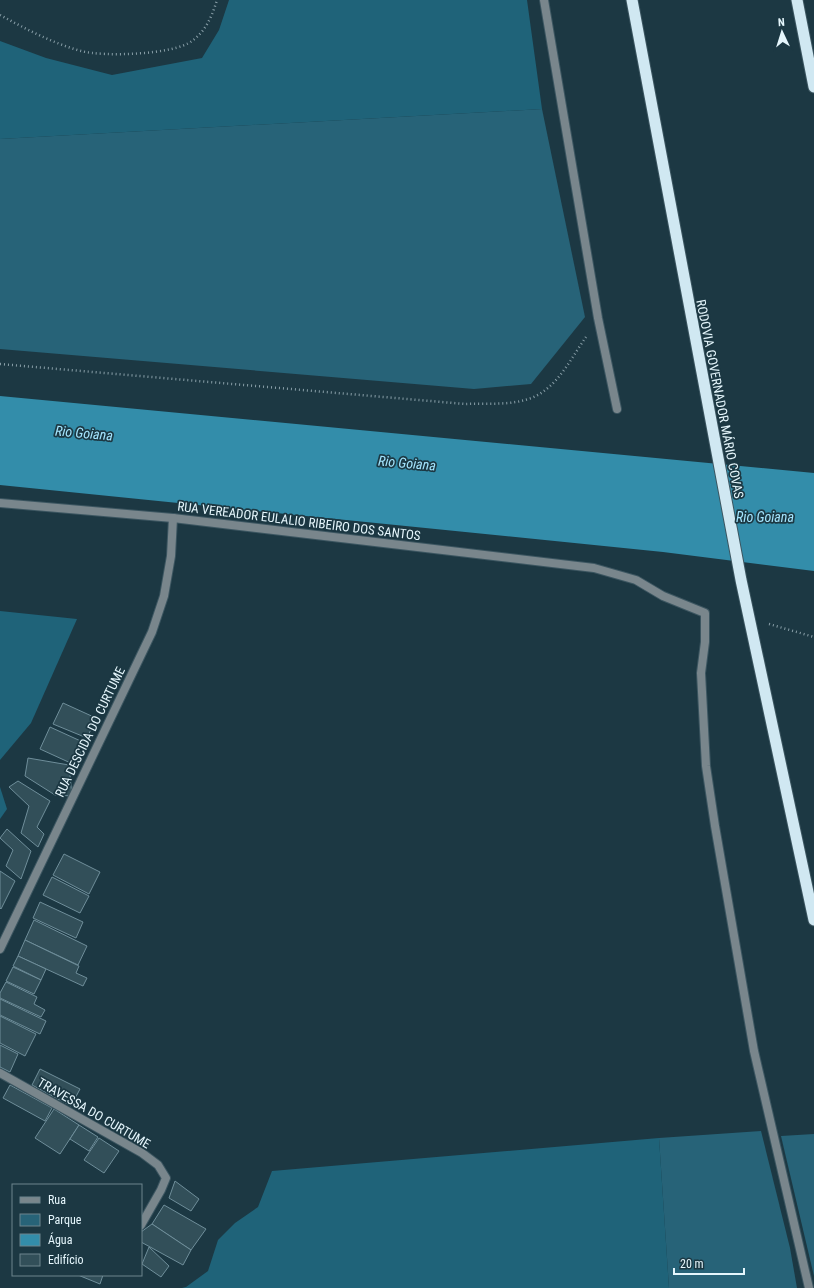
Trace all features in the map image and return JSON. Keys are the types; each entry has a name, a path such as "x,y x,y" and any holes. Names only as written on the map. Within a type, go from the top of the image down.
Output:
{"highway":[{"name":"RODOVIA GOVERNADOR MÁRIO COVAS","path":"632,0 698,358 741,580 814,920"},
{"path":"797,0 814,87"}],"street":[{"path":"544,0 598,318 616,409"},
{"name":"RUA VEREADOR EULALIO RIBEIRO DOS SANTOS","path":"0,503 173,518 594,568 636,580 663,596 705,613 705,642 701,673 706,766 715,826 754,1051 809,1288"},
{"name":"RUA DESCIDA DO CURTUME","path":"0,949 152,632 164,596 171,556 173,518"},
{"name":"TRAVESSA DO CURTUME","path":"0,1073 142,1153 158,1165 166,1178 161,1190 142,1223"}],"path":[{"path":"0,15 37,36 82,51 111,54 140,53 173,48 191,42 203,31 213,13 217,0"},
{"path":"0,364 465,404 513,402 532,397 544,391 563,370 598,318"},
{"path":"749,619 814,637"}],"green space":[{"path":"542,109 585,317 531,384 474,389 0,349 0,139"},
{"path":"761,1131 790,1248 797,1288 669,1288 659,1138"},
{"path":"814,1134 814,1276 781,1136"}],"shaded area":[{"path":"229,0 527,0 542,109 0,139 0,41 46,58 112,75 202,58 219,30"},
{"path":"0,611 77,619 31,723 0,760"},
{"path":"0,787 7,809 0,819"},
{"path":"659,1138 669,1288 182,1288 186,1287 208,1271 218,1240 235,1223 258,1207 272,1171"}],"water":[{"name":"Rio Goiana","path":"0,396 814,473 814,571 663,552 0,485"}],"building":[{"path":"63,703 96,718 87,738 53,724"},
{"path":"50,727 85,743 75,765 40,749"},
{"path":"28,758 69,765 72,796 55,795 25,776"},
{"path":"18,781 50,801 37,827 44,834 38,847 21,833 29,806 9,787"},
{"path":"7,829 31,851 21,879 6,866 13,850 0,838"},
{"path":"64,854 100,872 89,894 53,875"},
{"path":"0,871 15,881 1,909 0,908"},
{"path":"52,877 89,896 80,913 43,895"},
{"path":"40,902 83,922 76,938 33,918"},
{"path":"34,920 87,946 78,965 25,940"},
{"path":"25,940 79,966 76,973 87,978 83,986 18,956"},
{"path":"18,956 46,969 41,980 13,966"},
{"path":"13,967 41,980 34,994 6,981"},
{"path":"6,982 37,997 34,1004 45,1010 41,1017 0,998 0,993"},
{"path":"0,999 46,1021 40,1034 0,1015"},
{"path":"0,1016 36,1034 25,1056 0,1043"},
{"path":"0,1045 18,1054 10,1072 0,1067"},
{"path":"40,1069 80,1089 71,1106 32,1085"},
{"path":"10,1085 52,1108 45,1121 3,1098"},
{"path":"54,1109 79,1125 60,1154 35,1138"},
{"path":"79,1125 98,1137 89,1151 70,1139"},
{"path":"99,1138 119,1151 104,1173 84,1160"},
{"path":"175,1181 199,1199 191,1211 169,1198"},
{"path":"164,1205 206,1229 191,1250 152,1224"},
{"path":"152,1224 191,1250 183,1265 142,1243 142,1231"},
{"path":"149,1247 169,1266 161,1277 142,1264"},
{"path":"80,1276 103,1276 100,1284"}]}
